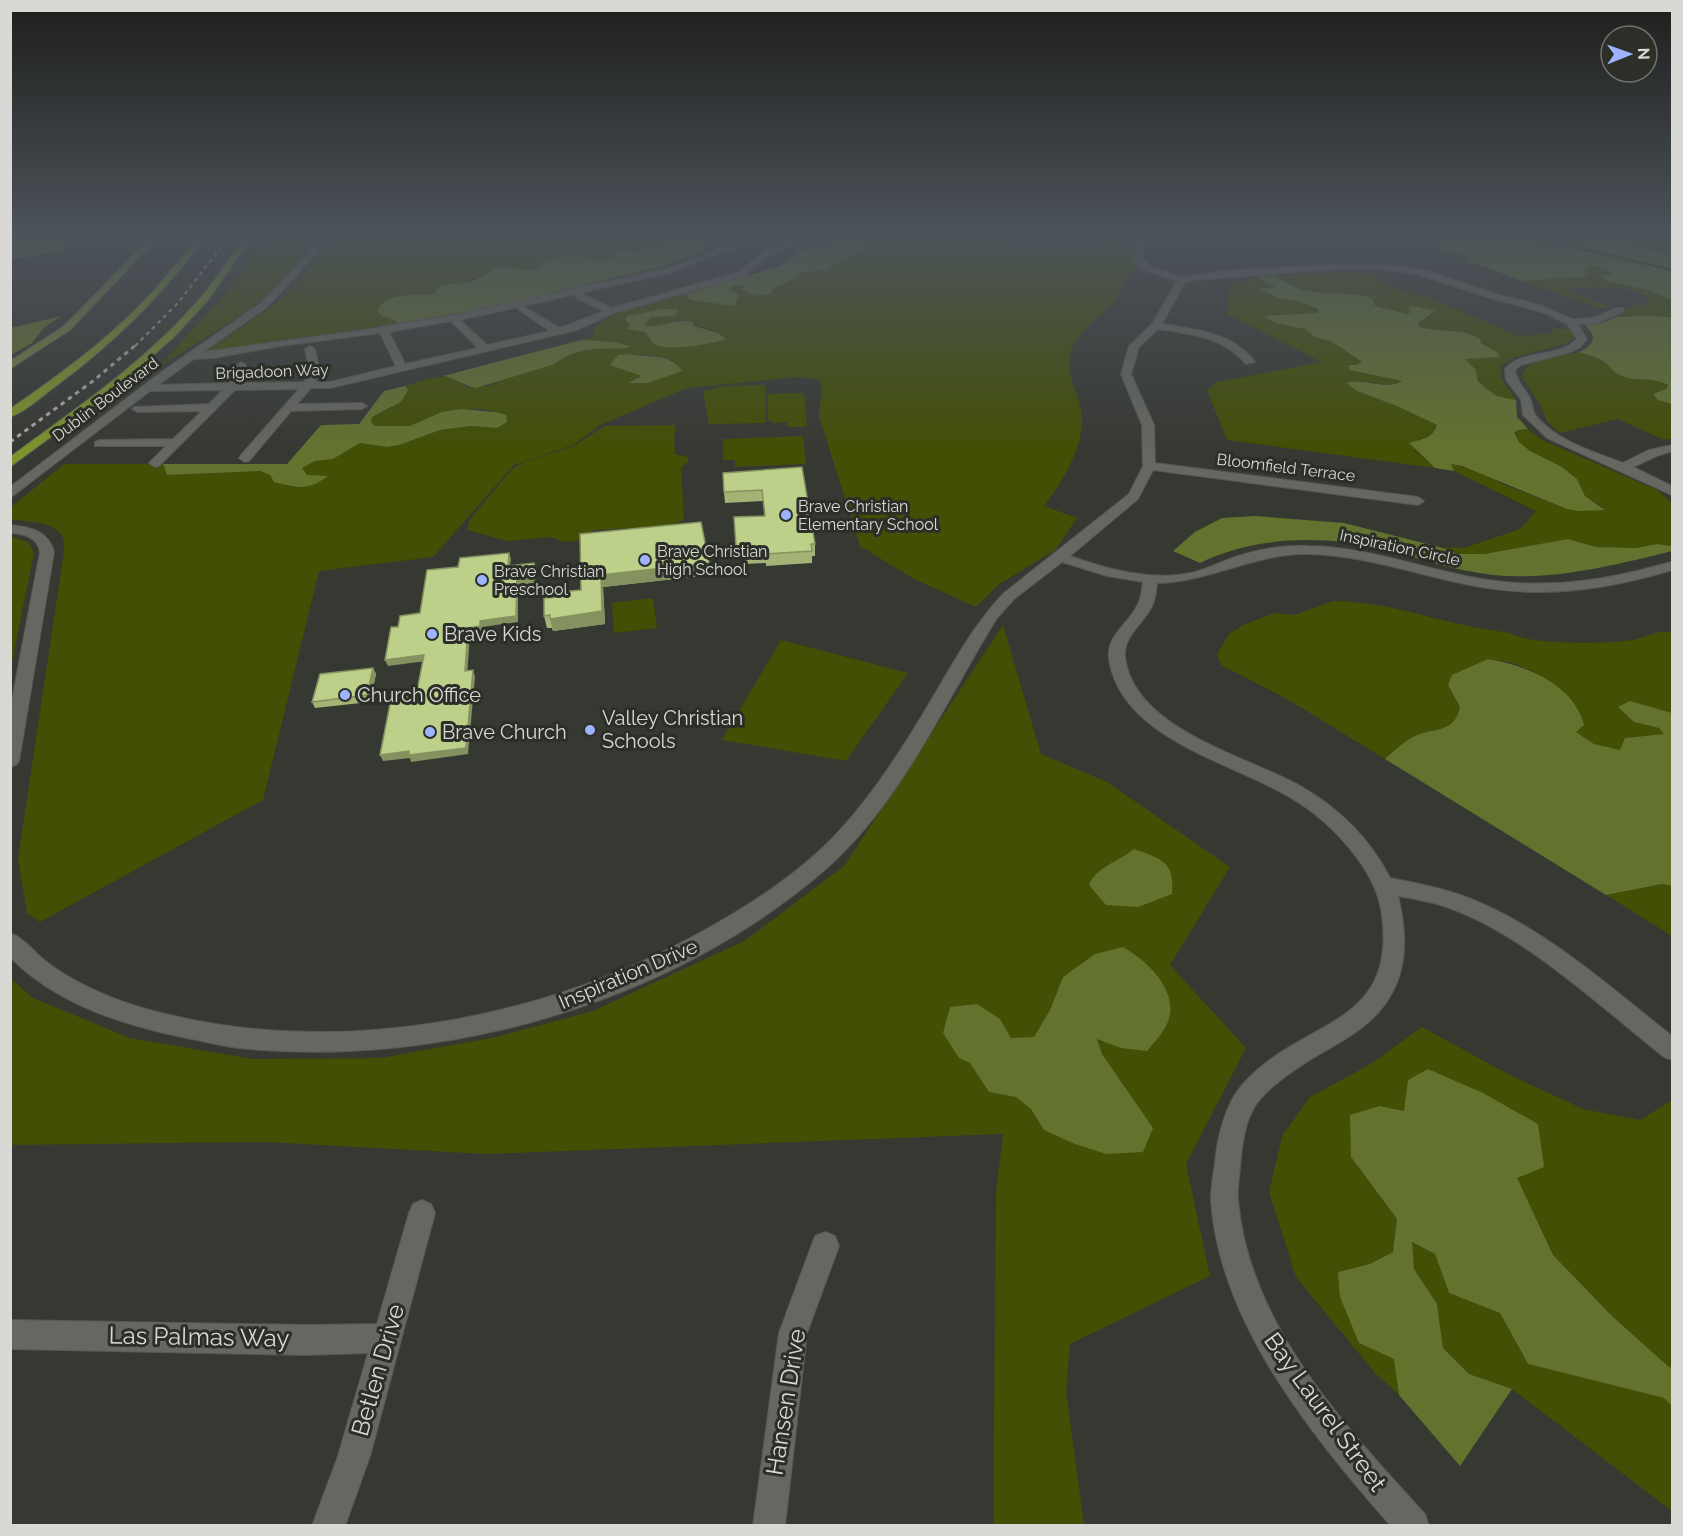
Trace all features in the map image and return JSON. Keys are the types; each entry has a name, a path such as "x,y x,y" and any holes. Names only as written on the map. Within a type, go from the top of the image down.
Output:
{"highway":[{"path":"10,414 74,368 141,309"},
{"path":"10,463 117,382 164,342 195,309"}],"main road":[{"path":"10,366 67,328 86,309"}],"street":[{"name":"Dublin Boulevard","path":"10,494 147,388 259,309"},
{"path":"190,356 229,353 280,343 383,330 495,309"},
{"path":"523,309 557,332"},
{"name":"Brigadoon Way","path":"147,388 330,385 574,328 616,309"},
{"path":"1060,557 1134,496 1149,466 1148,425 1126,374 1134,346 1156,326 1166,309"},
{"path":"1537,309 1569,322 1582,339 1566,350 1520,361 1510,369 1511,380 1526,400 1529,415 1551,436 1569,446 1624,467 1672,491"},
{"path":"1569,322 1594,321 1620,310"},
{"path":"453,318 486,349"},
{"path":"1156,326 1214,337 1245,354 1250,362"},
{"path":"383,330 402,368"},
{"path":"245,458 308,385 315,373 310,349"},
{"path":"155,463 242,377 241,365"},
{"path":"289,408 362,406"},
{"path":"138,409 210,407"},
{"path":"99,444 176,442"},
{"path":"1624,467 1653,453 1672,448"},
{"name":"Bloomfield Terrace","path":"1149,466 1418,501"},
{"path":"10,529 37,535 45,542 47,552 10,761"},
{"name":"Inspiration Circle","path":"1060,557 1150,580 1191,577 1260,554 1307,550 1357,554 1488,584 1535,588 1554,588 1653,572 1672,566"},
{"name":"Inspiration Drive","path":"10,942 29,960 59,982 106,1006 184,1029 249,1039 337,1042 426,1034 507,1018 602,989 665,962 724,932 778,896 821,861 847,836 880,796 991,615 1009,596 1060,557"},
{"name":"Bay Laurel Street","path":"1150,580 1144,608 1123,633 1118,647 1117,659 1121,672 1127,688 1136,700 1150,714 1184,738 1280,784 1321,810 1358,846 1385,885 1396,939 1394,962 1381,994 1364,1015 1338,1032 1288,1058 1250,1093 1239,1114 1224,1169 1225,1206 1237,1262 1262,1328 1281,1360 1364,1472 1413,1526"},
{"path":"1385,885 1468,906 1535,944 1672,1049"},
{"name":"Betlen Drive","path":"328,1526 354,1456 422,1213"},
{"name":"Hansen Drive","path":"769,1526 793,1333 825,1246"},
{"name":"Las Palmas Way","path":"10,1334 306,1340 388,1338"}],"green space":[{"path":"212,309 250,309 249,310 160,366"},
{"path":"268,309 417,309 396,320 397,324 205,352"},
{"path":"379,309 485,309 397,324 396,320 381,316 377,311"},
{"path":"633,309 1107,309 1084,330 1071,352 1069,365 1080,405 1081,431 1073,458 1059,485 1044,506 1077,518 1055,550 998,585 976,607 914,579 860,546 819,416 822,385 817,379 797,377 687,388 600,425 573,445 514,465 433,557 319,571 263,800 40,922 27,913 18,858 64,545 60,532 48,525 11,520 10,508 64,464 163,464 167,475 260,471 270,475 274,482 294,487 307,475 302,468 315,461 333,459 360,443 387,447 440,430 471,426 498,428 506,415 478,409 455,412 409,426 375,426 371,422 372,417 391,408 408,390 405,386 444,377 459,381 466,387 489,386 528,370 555,364 564,356 592,347 612,348 623,343 581,340 593,337 594,328 617,313","holes":["663,309 673,316 652,317 644,324 652,327 682,319 726,339 701,345 668,347 654,344 645,332 628,329 630,323 652,312","628,354 653,355 673,360 636,384 633,380 643,376 611,365"]},
{"path":"663,309 678,311 673,316 652,317 644,324 645,326 686,321 692,322 694,326 718,333 726,339 701,345 668,347 654,344 645,332 627,329 630,324 625,320 627,316"},
{"path":"1227,309 1319,309 1318,313 1264,316 1268,320 1306,329 1310,334 1332,342 1362,363 1350,370 1402,381 1389,385 1360,381 1346,383 1357,391 1397,406 1437,425 1430,436 1416,440 1415,451 1435,468 1227,440 1207,390 1214,385 1212,383 1321,362 1227,314"},
{"path":"1319,309 1386,309 1407,314 1411,312 1409,309 1425,309 1435,311 1418,323 1420,327 1466,333 1480,339 1481,343 1497,352 1500,357 1465,359 1476,370 1478,381 1488,390 1497,396 1516,400 1517,417 1528,429 1514,433 1519,442 1530,451 1562,467 1577,479 1585,496 1605,510 1567,509 1462,466 1451,464 1454,471 1435,468 1409,443 1429,436 1437,425 1397,406 1357,391 1346,383 1389,385 1402,381 1350,370 1348,365 1362,362 1332,342 1315,337 1305,329 1275,323 1263,316 1318,313"},
{"path":"1386,309 1457,309 1518,336 1549,334 1555,328 1572,330 1573,337 1568,343 1512,358 1501,366 1501,378 1516,400 1497,396 1488,390 1478,380 1476,370 1464,359 1497,352 1464,332 1432,330 1418,323 1434,313 1411,312 1407,314"},
{"path":"1624,309 1672,309 1672,317 1616,317 1626,312"},
{"path":"61,316 45,327 32,343 11,355 11,328"},
{"path":"1616,317 1672,317 1672,404 1658,400 1653,394 1666,389 1669,385 1658,381 1623,377 1599,359 1579,352 1592,342 1593,336 1585,324 1599,324"},
{"path":"581,340 613,342 631,346 580,351 555,364 476,388 443,376"},
{"path":"1579,352 1597,358 1628,378 1657,379 1669,385 1666,389 1656,392 1658,400 1672,404 1672,438 1664,440 1618,419 1560,433 1548,423 1538,400 1522,378 1524,371 1536,361"},
{"path":"618,355 665,358 682,371 648,383 628,383 642,376 610,365"},
{"path":"765,385 766,423 709,424 703,391 726,386"},
{"path":"405,386 408,390 401,402 372,417 371,422 375,426 410,426 442,412 461,409 496,412 506,415 507,422 497,428 471,426 440,430 387,447 360,443 333,459 315,461 302,468 307,475 328,476 314,484 302,487 274,482 270,475 260,471 167,475 163,464 287,464 321,425 359,424 384,391"},
{"path":"804,393 807,427 787,427 787,422 774,423 768,419 767,394"},
{"path":"676,425 675,454 688,457 688,462 681,467 684,519 671,526 594,530 577,541 564,542 550,537 507,541 467,530 470,519 511,470 524,462 574,446 604,426"},
{"path":"1528,429 1542,440 1657,490 1672,503 1672,546 1657,544 1636,548 1596,547 1568,539 1484,554 1458,554 1439,547 1464,548 1520,529 1536,511 1454,471 1451,463 1494,478 1500,483 1567,509 1604,508 1585,496 1577,479 1562,467 1530,451 1519,442 1514,433"},
{"path":"803,436 806,464 735,467 735,460 723,460 723,439"},
{"path":"1255,516 1344,523 1458,554 1484,554 1568,539 1596,547 1636,548 1657,544 1672,546 1672,551 1629,562 1561,574 1515,576 1465,571 1382,549 1336,541 1266,543 1243,547 1200,563 1173,551 1195,532 1222,518"},
{"path":"11,536 29,543 34,553 11,667"},
{"path":"653,598 657,628 614,633 612,603"},
{"path":"1334,601 1382,606 1550,642 1621,641 1672,631 1672,713 1630,701 1619,708 1634,722 1659,728 1665,734 1625,738 1620,751 1594,744 1576,732 1560,690 1534,672 1513,663 1488,659 1452,676 1448,685 1460,707 1458,715 1450,725 1410,739 1385,759 1287,699 1221,665 1217,654 1229,634 1243,625 1274,613 1294,615"},
{"path":"1003,625 1041,754 1107,782 1230,867 1170,965 1246,1048 1186,1164 1210,1276 1070,1344 1066,1391 1084,1525 993,1525 996,1191 1003,1134 486,1154 265,1142 11,1145 10,978 33,998 130,1038 253,1059 381,1058 496,1037 593,1011 746,940 844,866","holes":["1134,849 1164,862 1107,866 1120,861","1095,954 1121,1048 1097,1038 1102,1054 1125,1087 1106,1154 1044,1130 1031,1109 1016,1097 989,1092 970,1063 1000,1020 1011,1038 1034,1037 1050,1010 1063,977"]},
{"path":"781,640 908,673 846,761 722,740"},
{"path":"1488,659 1532,672 1559,688 1579,711 1584,725 1576,732 1594,744 1620,750 1625,738 1664,734 1659,728 1634,722 1618,707 1630,701 1672,713 1672,886 1662,884 1606,895 1385,759 1410,739 1450,725 1458,715 1460,707 1448,685 1452,675"},
{"path":"1134,849 1165,863 1171,875 1172,894 1138,907 1106,905 1089,885 1092,879 1097,873"},
{"path":"1662,884 1672,886 1672,936 1606,895"},
{"path":"1123,947 1143,961 1161,981 1167,992 1170,1016 1165,1028 1147,1051 1121,1048 1097,1039 1102,1054 1153,1128 1143,1152 1106,1154 1075,1144 1044,1130 1031,1109 1016,1097 989,1092 970,1063 959,1058 943,1033 950,1007 977,1004 1000,1019 1011,1038 1034,1037 1050,1010 1063,977 1095,954"},
{"path":"1422,1027 1508,1074 1583,1109 1640,1120 1672,1100 1672,1368 1612,1316 1553,1255 1516,1178 1538,1124 1483,1093 1428,1069 1405,1111 1380,1106 1351,1157 1397,1219 1393,1252 1370,1264 1338,1272 1359,1343 1395,1359 1399,1395 1375,1373 1296,1277 1269,1192 1282,1136 1310,1097 1369,1065"},
{"path":"1428,1069 1483,1093 1538,1124 1544,1167 1517,1178 1553,1255 1612,1316 1672,1368 1672,1406 1664,1398 1528,1364 1500,1313 1449,1293 1435,1254 1412,1242 1414,1269 1437,1304 1443,1348 1469,1374 1512,1389 1460,1466 1399,1395 1394,1359 1359,1343 1340,1297 1338,1272 1370,1264 1393,1252 1397,1219 1351,1157 1350,1115 1380,1106 1404,1111 1408,1080"},
{"path":"1411,1242 1435,1254 1449,1293 1500,1313 1528,1364 1664,1398 1672,1406 1672,1511 1512,1389 1469,1374 1443,1348 1437,1304 1414,1269"}],"building":[{"name":"Brave Christian Elementary School","path":"802,467 815,544 811,544 812,551 765,554 765,551 744,552 744,545 736,546 734,517 765,516 762,490 724,492 723,473"},
{"path":"701,522 709,563 601,575 602,611 550,619 550,615 544,616 544,598 560,597 560,592 581,590 580,534"},
{"path":"509,553 508,566 534,563 534,578 517,580 516,616 480,621 480,626 468,628 465,671 473,670 466,748 409,755 409,751 380,755 391,699 416,696 424,655 385,660 391,627 398,627 400,616 420,613 427,570 458,567 460,558"},
{"name":"Church Office","path":"373,668 367,695 312,702 320,674"}],"railway":[{"path":"137,344 172,309"},
{"path":"10,442 93,381 137,344"}],"place":[{"name":"Brave Christian Elementary School","path":"786,515"},
{"name":"Brave Christian High School","path":"645,560"},
{"name":"Brave Christian Preschool","path":"482,580"},
{"name":"Brave Kids","path":"432,634"},
{"name":"Church Office","path":"345,695"},
{"name":"Valley Christian Schools","path":"590,730"},
{"name":"Brave Church","path":"430,732"}]}
